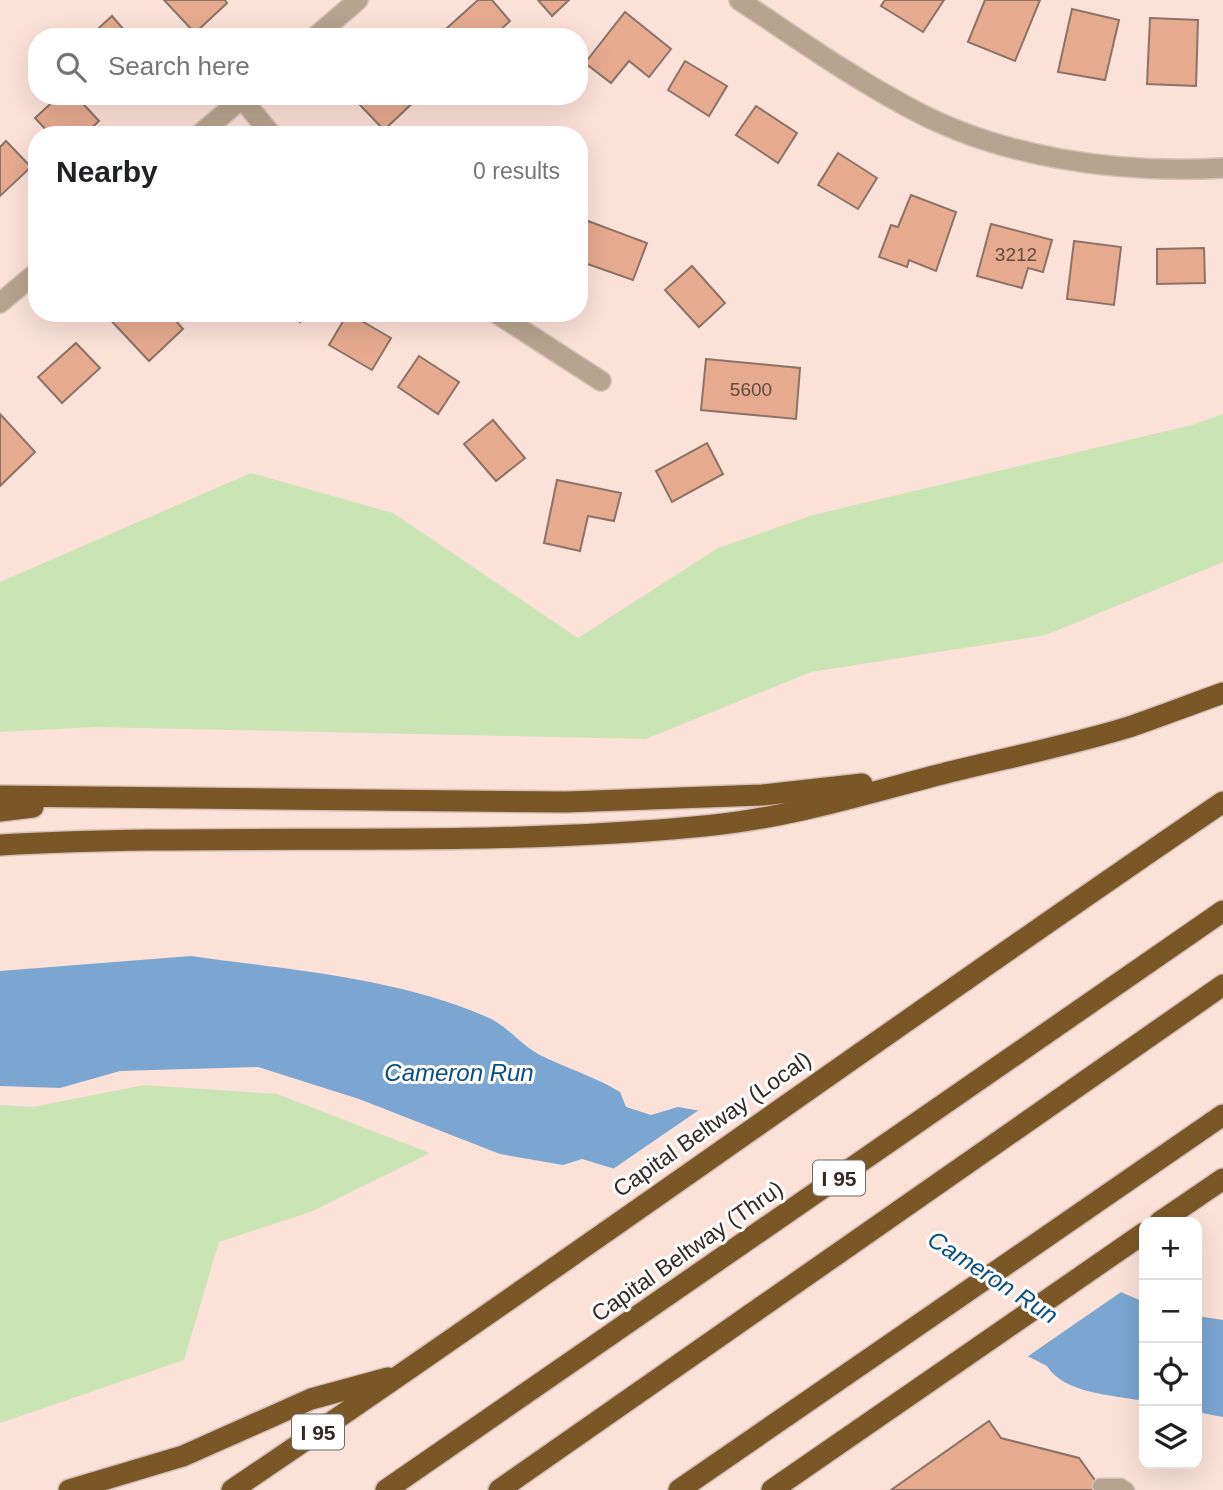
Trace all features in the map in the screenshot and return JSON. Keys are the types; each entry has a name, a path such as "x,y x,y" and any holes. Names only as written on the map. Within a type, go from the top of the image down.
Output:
{"highway":[{"path":"0,845 179,838 465,839 602,834 708,826 809,809 1127,727 1223,693"},
{"path":"0,796 566,802 762,795 931,777"},
{"path":"0,811 118,798"},
{"name":"Capital Beltway (Local)","path":"232,1490 404,1374 921,1009 1223,802"},
{"name":"Capital Beltway (Thru)","path":"386,1490 1223,911"},
{"name":"I 95","path":"499,1490 1223,985"},
{"path":"679,1490 1223,1115"},
{"path":"1167,1217 1223,1179"},
{"path":"772,1490 1139,1236"},
{"path":"69,1490 183,1456 312,1399 404,1374"}],"street":[{"path":"325,28 358,0"},
{"path":"739,0 908,108 964,132 1026,151 1094,163 1158,168 1223,167"},
{"path":"209,126 234,105"},
{"path":"249,105 265,126"},
{"path":"0,303 28,280"},
{"path":"510,322 601,381"}],"lane":[{"path":"1100,1486 1121,1486 1127,1490"}],"green space":[{"path":"1223,414 1223,562 1046,635 811,672 646,739 95,727 0,732 0,582 251,473 393,513 578,638 718,548 813,515 1192,425"},
{"path":"144,1085 277,1094 430,1153 313,1211 219,1242 184,1360 0,1423 0,1105 33,1107"}],"water":[{"name":"Cameron Run","path":"191,956 378,984 452,1003 494,1020 538,1054 620,1092 626,1107 651,1115 678,1107 835,1135 1051,1262 1139,1300 1139,1400 1077,1388 1055,1375 1047,1366 964,1324 891,1237 730,1204 582,1159 563,1165 500,1154 359,1099 258,1067 120,1071 60,1088 0,1086 0,971"},
{"path":"1202,1317 1223,1320 1223,1417 1202,1413"}],"pier":[{"path":"702,1108 836,1132 900,1156 950,1179 1053,1259 1124,1290 1024,1359 962,1327 904,1263 889,1240 729,1207 610,1171"}],"building":[{"path":"164,0 225,0 227,3 200,28 190,28"},
{"path":"478,0 492,0 510,21 503,28 447,28"},
{"path":"538,0 569,0 552,16"},
{"path":"885,0 944,0 923,32 881,6"},
{"path":"985,0 1040,0 1015,61 968,42"},
{"path":"1072,9 1119,20 1105,80 1058,72"},
{"path":"625,12 671,49 649,77 629,61 611,83 588,65 588,59"},
{"path":"112,16 122,28 99,28"},
{"path":"1150,18 1198,20 1196,86 1147,84"},
{"path":"685,61 727,86 709,116 668,90"},
{"path":"49,105 84,105 99,121 94,126 43,126 35,118"},
{"path":"360,105 410,105 388,126 380,126"},
{"path":"756,106 797,133 778,163 736,135"},
{"path":"6,141 28,164 28,170 0,196 0,147"},
{"path":"838,153 877,178 858,209 818,185"},
{"path":"911,195 956,212 936,271 909,260 907,267 879,257 891,225 898,227"},
{"path":"588,221 647,243 633,280 588,264"},
{"path":"991,224 1052,240 1043,272 1028,268 1022,288 977,276"},
{"path":"1074,241 1121,247 1114,305 1067,299"},
{"path":"1204,248 1205,283 1157,284 1157,249"},
{"path":"692,266 725,303 699,327 665,290"},
{"path":"112,322 177,322 183,329 149,361"},
{"path":"343,322 363,322 391,338 372,370 329,345"},
{"path":"76,343 100,368 62,403 38,377"},
{"path":"419,356 459,382 438,414 398,387"},
{"path":"706,359 800,368 796,419 701,410"},
{"path":"0,414 35,452 0,486"},
{"path":"493,420 525,458 496,481 464,444"},
{"path":"707,443 723,474 672,502 656,471"},
{"path":"557,480 621,493 614,521 588,516 580,551 544,543"},
{"path":"989,1421 1001,1438 1079,1458 1102,1490 891,1490"}]}
